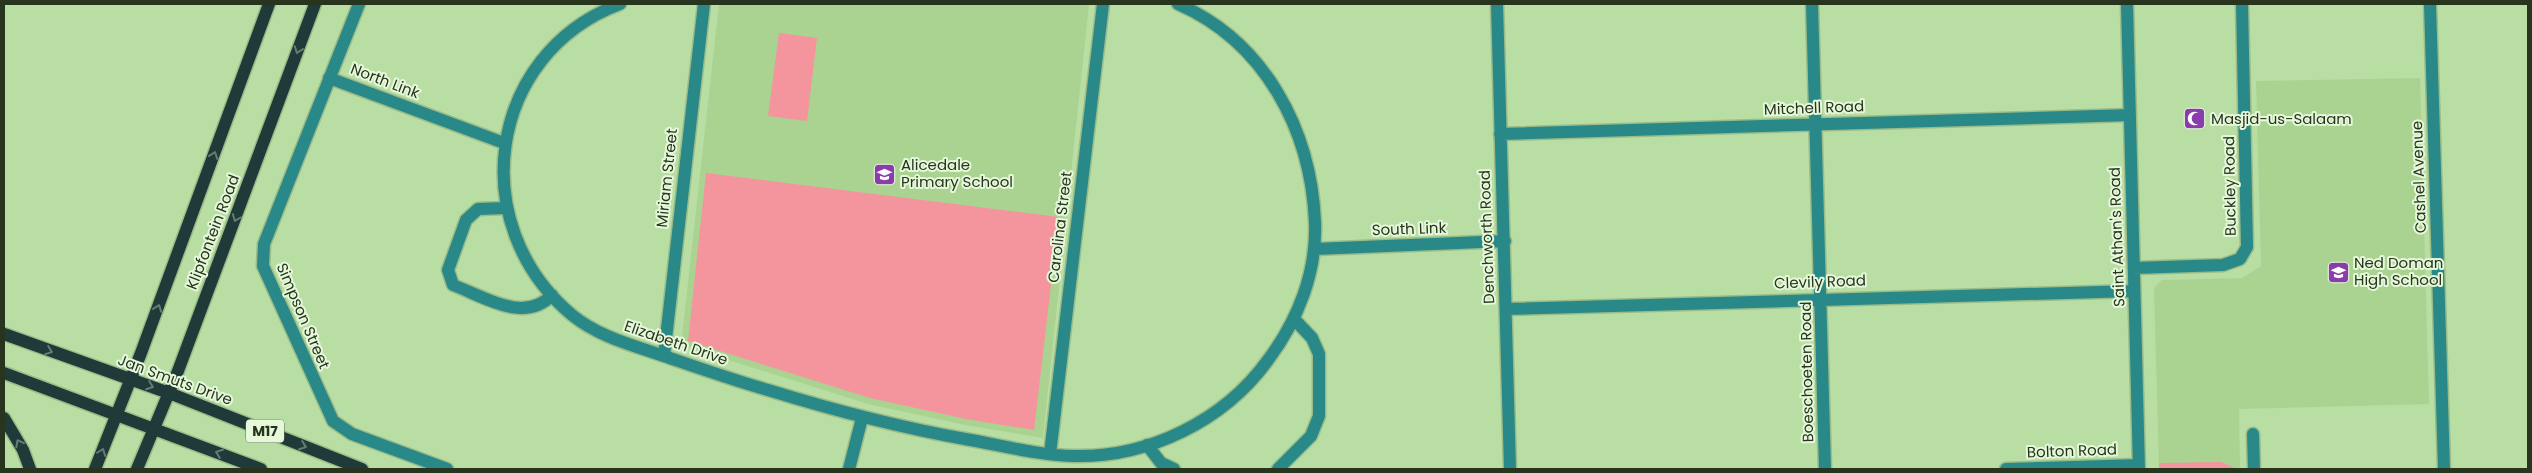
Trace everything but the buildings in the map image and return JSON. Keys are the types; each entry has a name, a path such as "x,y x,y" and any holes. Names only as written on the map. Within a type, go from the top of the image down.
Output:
{"main road":[{"name":"Klipfontein Road","path":"95,469 270,4"},
{"name":"Klipfontein Road","path":"137,469 169,393 315,4"},
{"name":"Jan Smuts Drive","path":"4,334 169,393 362,469"},
{"name":"M17","path":"4,373 261,469"},
{"path":"4,418 23,450 30,469"}],"street":[{"name":"North Link","path":"359,4 329,78 504,143"},
{"name":"Elizabeth Drive","path":"620,4 593,16 574,29 560,40 546,56 522,90 504,143 503,165 506,208 519,246 533,271 552,295 573,315 595,330 626,345 718,375 862,418 1050,454 1111,454 1169,438 1190,428 1240,391 1270,358 1294,319 1308,280 1315,249 1314,195 1309,166 1296,125 1281,96 1262,69 1226,32 1198,12 1178,4"},
{"name":"Miriam Street","path":"664,356 704,4"},
{"name":"Carolina Street","path":"1050,454 1103,4"},
{"name":"Denchworth Road","path":"1497,4 1510,469"},
{"name":"Boeschoeten Road","path":"1812,4 1822,298 1825,469"},
{"name":"Saint Athan's Road","path":"2127,4 2139,467"},
{"name":"Buckley Road","path":"2134,268 2223,265 2240,259 2247,247 2242,4"},
{"name":"Cashel Avenue","path":"2430,4 2444,469"},
{"name":"Simpson Street","path":"329,78 264,244 263,266 333,421 352,434 446,469"},
{"name":"Mitchell Road","path":"1500,134 2130,116"},
{"path":"506,208 478,209 466,220 448,270 453,285 513,308 526,310 542,305 552,295"},
{"name":"South Link","path":"1315,249 1505,241"},
{"name":"Clevily Road","path":"1506,309 1822,298 2134,291"},
{"path":"1278,469 1311,436 1319,416 1318,354 1312,338 1294,319"},
{"path":"849,469 862,418"},
{"path":"2253,434 2254,469"},
{"path":"1147,445 1162,463 1174,469"},
{"name":"Bolton Road","path":"2006,469 2139,467"}],"shaded area":[{"name":"Alicedale Primary School","path":"719,4 1089,4 1043,438 965,425 868,404 681,345"},
{"path":"779,33 817,38 807,121 768,116"},
{"name":"Ned Doman High School","path":"2420,78 2429,404 2239,409 2240,469 2159,469 2154,288 2162,280 2242,278 2261,266 2256,81"},
{"path":"706,173 1059,217 1034,430 966,419 870,398 688,341"},
{"path":"2221,462 2237,469 2159,469 2159,463"}],"place":[{"name":"Masjid-us-Salaam","path":"2195,119"},
{"name":"Alicedale Primary School","path":"885,174"},
{"name":"Ned Doman High School","path":"2338,272"}]}
